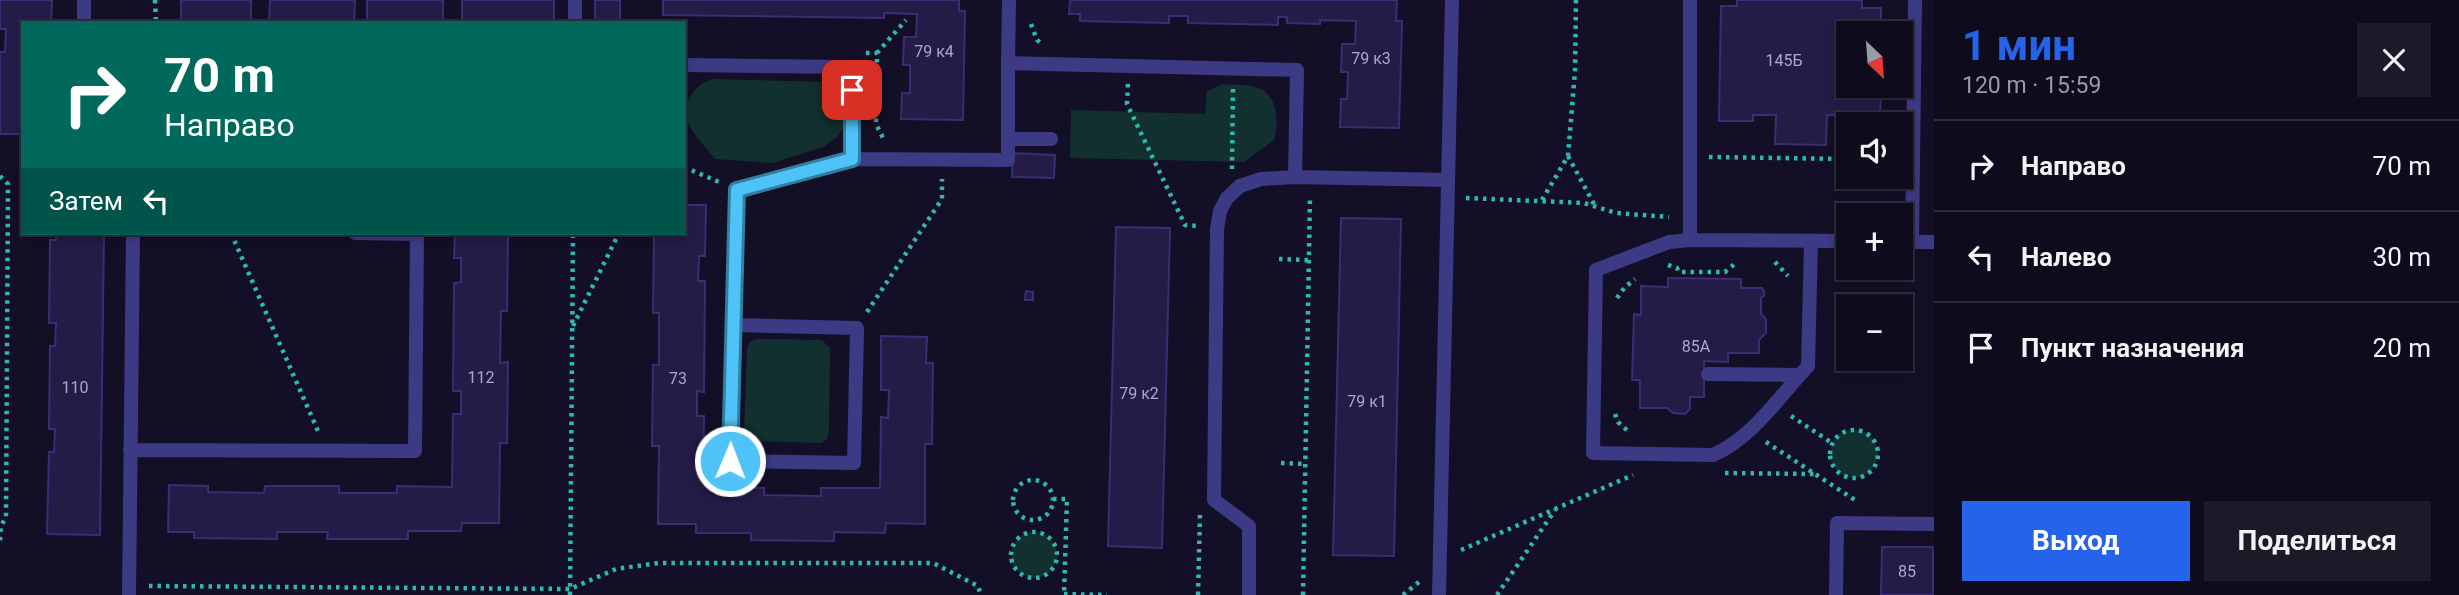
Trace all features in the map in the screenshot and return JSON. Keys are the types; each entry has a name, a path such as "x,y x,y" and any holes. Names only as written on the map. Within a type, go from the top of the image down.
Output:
{"lane":[{"path":"84,0 84,21"},
{"path":"575,0 575,21"},
{"path":"733,325 857,328 855,463 730,461 733,325 737,190 852,159 1008,160 1009,0"},
{"path":"1439,595 1452,0"},
{"path":"1690,0 1690,240"},
{"path":"1907,203 1915,0"},
{"path":"1008,63 1297,70 1295,177"},
{"path":"686,65 852,67 852,159"},
{"path":"1008,139 1051,139"},
{"path":"1249,595 1250,526 1214,500 1217,229 1222,204 1240,186 1261,179 1311,177 1448,180"},
{"path":"129,595 133,235"},
{"path":"130,450 415,451 417,235"},
{"path":"1811,241 1808,366 1749,430 1728,448 1713,455 1593,453 1596,270 1669,242 1690,240 1836,241"},
{"path":"1913,242 1934,242"},
{"path":"1708,374 1799,375"},
{"path":"1836,595 1836,523 1934,524"}],"path":[{"path":"155,0 156,21"},
{"path":"1542,200 1568,156 1575,71 1576,0"},
{"path":"891,146 876,124 877,53 906,20"},
{"path":"863,53 877,53"},
{"path":"1128,66 1127,104 1185,225 1204,226"},
{"path":"1234,68 1231,175 1240,186"},
{"path":"1568,156 1596,206"},
{"path":"1690,156 1836,159"},
{"path":"686,168 737,190"},
{"path":"0,176 8,184 6,517 1,526 0,541"},
{"path":"1303,595 1311,177"},
{"path":"1298,197 1324,198"},
{"path":"1447,197 1584,203 1616,212 1690,219"},
{"path":"857,328 942,199"},
{"path":"232,235 327,451"},
{"path":"570,592 573,235"},
{"path":"572,327 618,235"},
{"path":"1664,266 1673,265 1679,272 1725,272 1744,259"},
{"path":"1279,260 1308,260"},
{"path":"1773,261 1791,280"},
{"path":"1615,302 1625,286 1643,276"},
{"path":"1613,404 1618,422 1636,436"},
{"path":"1773,404 1832,443"},
{"path":"1749,430 1858,502"},
{"path":"1846,430 1863,431 1877,444 1876,465 1860,478 1845,477 1833,467 1830,459 1832,443 1846,430"},
{"path":"1281,463 1305,464"},
{"path":"1439,560 1640,472"},
{"path":"1721,473 1815,474"},
{"path":"1032,480 1039,481 1050,489 1053,499 1047,514 1034,520 1024,518 1015,509 1013,496 1019,485 1032,480"},
{"path":"1053,499 1067,499 1064,595 1107,595"},
{"path":"1497,595 1555,509"},
{"path":"1034,520 1034,532"},
{"path":"1034,532 1050,538 1057,552 1056,562 1048,573 1034,578 1022,575 1013,566 1012,548 1023,534 1034,532"},
{"path":"1057,552 1065,552"},
{"path":"149,587 552,589 570,592 616,569 658,563 933,563 978,586 981,595"},
{"path":"1403,595 1421,581"},
{"path":"546,595 552,589"}],"green space":[{"path":"714,79 826,82 841,94 847,113 844,127 837,137 823,147 772,163 715,159 693,132 686,115 691,95 701,85"},
{"path":"1222,84 1248,85 1263,90 1269,95 1275,109 1274,140 1244,162 1070,158 1071,110 1205,114 1207,91"},
{"path":"756,339 822,340 830,348 829,433 826,440 821,443 746,439 747,348 750,342"},
{"path":"1854,430 1863,431 1871,437 1877,445 1877,463 1871,471 1863,477 1854,478 1845,477 1837,471 1831,463 1830,454 1831,445 1837,437 1845,431"},
{"path":"1034,532 1050,539 1057,555 1050,571 1034,578 1018,571 1011,555 1018,539"}],"building":[{"path":"0,0 52,0 51,21 21,21 21,134 0,134 0,52 5,52 6,29 0,29"},
{"path":"181,0 251,0 251,21 181,21"},
{"path":"270,0 355,0 354,21 269,21"},
{"path":"367,0 443,0 443,21 367,21"},
{"path":"462,0 554,0 554,21 462,21"},
{"path":"595,0 620,0 620,21 595,21"},
{"path":"663,0 959,0 959,11 965,11 963,120 901,119 902,93 910,93 910,65 903,65 904,37 916,37 917,14 884,13 884,18 663,15"},
{"path":"1070,0 1397,0 1396,21 1402,21 1399,128 1340,127 1341,99 1347,99 1348,72 1341,72 1342,44 1355,44 1356,21 1287,23 1287,17 1278,17 1278,25 1188,23 1188,16 1169,16 1169,23 1080,21 1080,14 1069,14"},
{"path":"1737,0 1862,0 1862,8 1881,8 1881,21 1836,21 1836,98 1881,98 1880,112 1836,112 1836,115 1827,115 1826,145 1775,144 1776,115 1753,115 1753,121 1719,121 1721,6 1737,6"},
{"path":"1013,153 1055,155 1054,178 1012,177"},
{"path":"686,205 706,205 705,256 699,256 698,281 705,281 704,392 697,391 697,416 704,416 703,470 698,470 698,478 709,478 709,487 764,488 764,495 821,496 821,488 880,488 881,417 888,418 889,390 881,390 881,336 927,337 926,363 933,363 932,444 925,444 925,524 886,523 885,533 834,532 834,541 751,540 751,533 696,533 696,524 658,524 659,446 652,446 653,365 659,365 659,313 653,313 654,235 686,235"},
{"path":"1341,218 1401,219 1394,556 1333,555"},
{"path":"1116,227 1170,228 1162,548 1108,546"},
{"path":"56,235 104,235 100,535 47,534 49,452 54,452 55,429 49,429 50,346 55,346 56,323 49,323 50,240 56,240"},
{"path":"455,235 508,235 507,311 501,311 500,363 508,362 507,443 500,443 499,523 462,523 461,531 408,531 408,539 327,539 328,532 277,532 277,539 194,538 194,532 168,532 169,485 208,486 208,492 264,493 265,486 339,486 339,493 397,493 397,486 452,487 453,414 461,414 461,391 453,391 454,283 461,282 461,258 454,258"},
{"path":"1668,278 1741,279 1741,288 1762,288 1764,291 1761,314 1766,319 1766,333 1759,340 1759,353 1728,353 1728,362 1704,361 1704,397 1690,397 1690,409 1685,414 1673,413 1667,408 1640,408 1640,380 1632,380 1634,314 1641,315 1641,286 1668,287"},
{"path":"1026,291 1033,292 1033,300 1025,300"},
{"path":"1882,547 1933,547 1933,595 1881,595"}],"route":[{"path":"730,461 737,190 852,159 852,90"}]}
